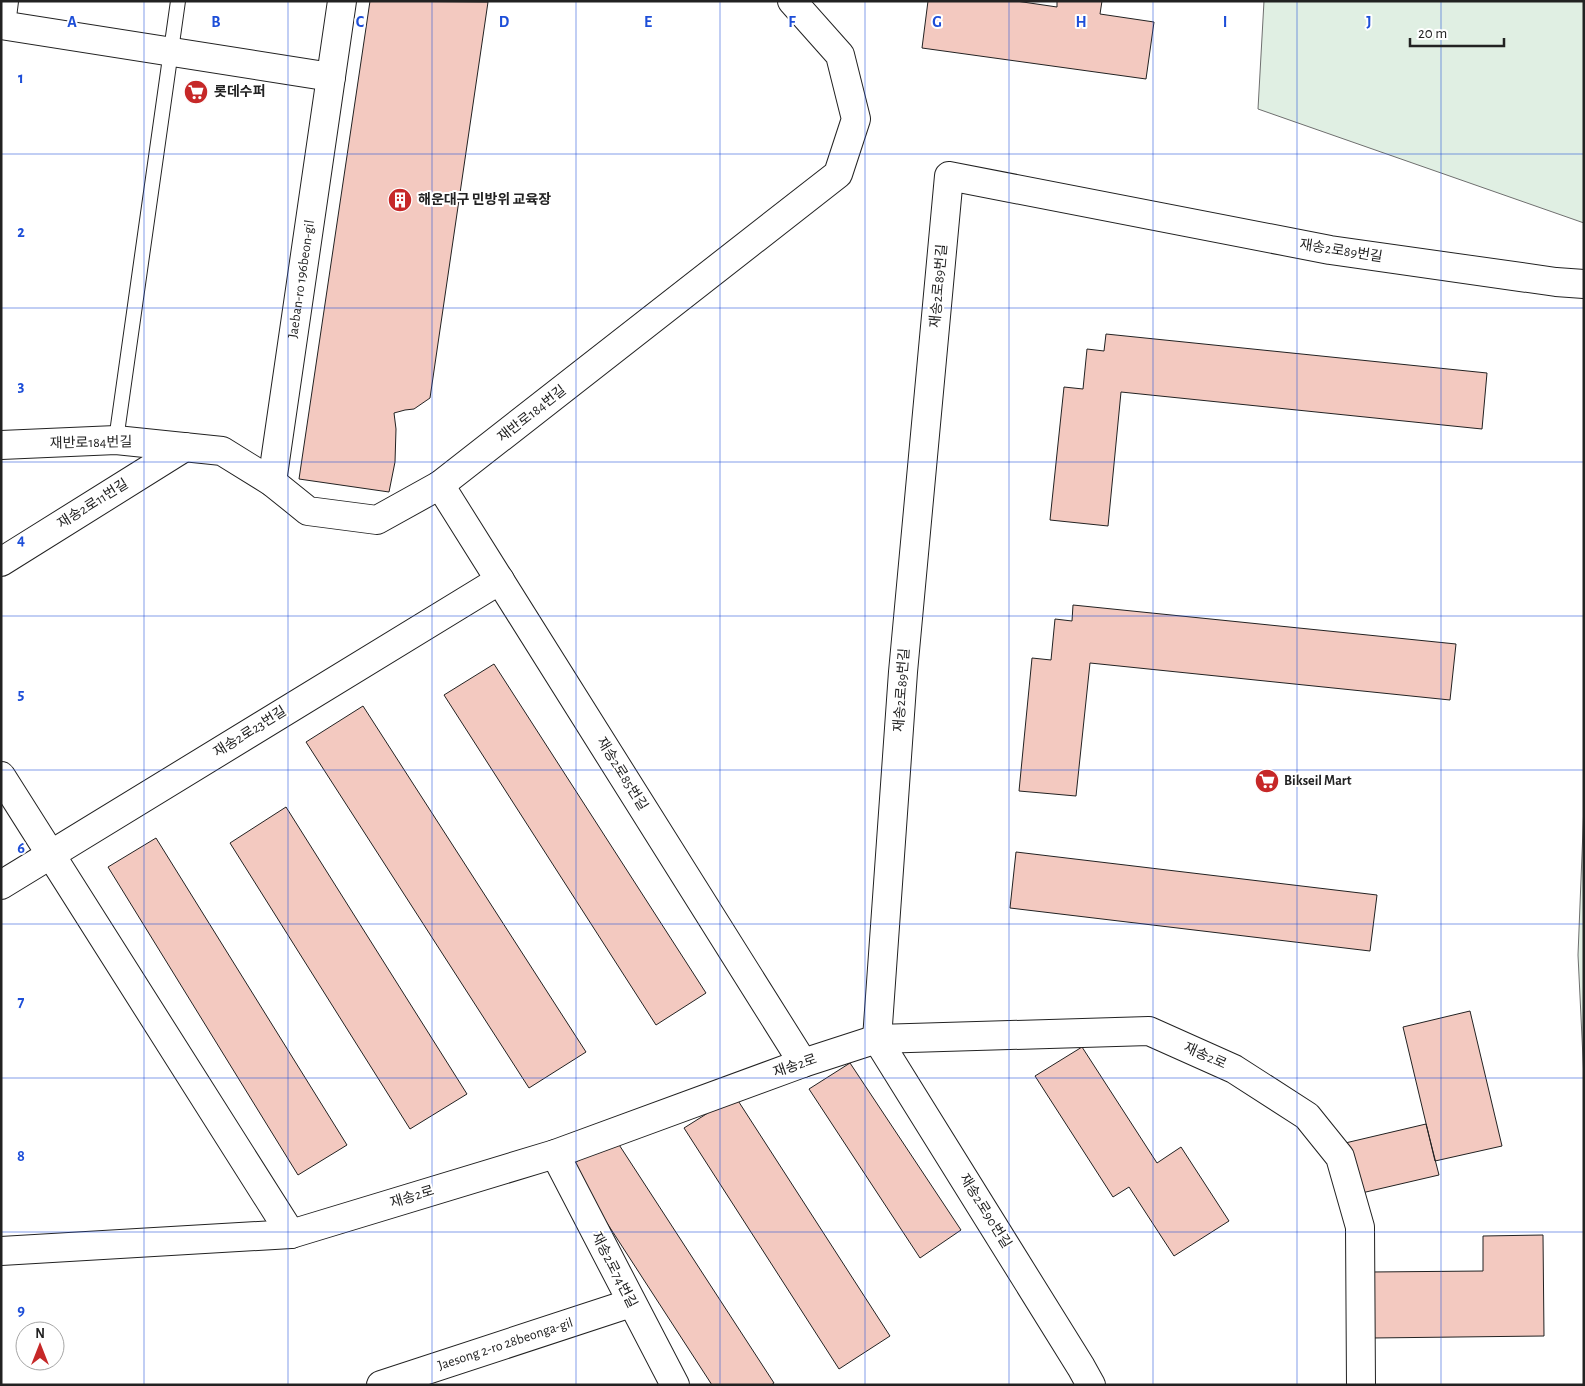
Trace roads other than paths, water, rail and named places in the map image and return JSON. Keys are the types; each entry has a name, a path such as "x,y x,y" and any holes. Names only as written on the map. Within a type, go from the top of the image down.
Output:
{"street":[{"path":"4,1 1,25 331,77"},
{"name":"Jaeban-ro 196beon-gil","path":"272,482 342,1"},
{"name":"재반로184번길","path":"1,445 116,440 222,451 272,482 308,510 377,520 440,486 838,174 856,119 840,55 792,1"},
{"name":"재송2로89번길","path":"877,1039 903,672 949,176 1330,250 1556,282 1584,284"},
{"name":"재송2로11번길","path":"1,562 185,447"},
{"name":"재송2로85번길","path":"440,486 803,1063"},
{"name":"재송2로23번길","path":"1,885 500,580"},
{"path":"1,776 291,1234"},
{"name":"재송2로","path":"1,1251 291,1234 555,1154 803,1063 877,1039 1149,1031 1234,1069 1307,1116 1340,1157 1360,1227 1361,1385"},
{"name":"재송2로90번길","path":"877,1039 1091,1385"},
{"name":"재송2로74번길","path":"555,1154 675,1385"},
{"name":"Jaesong 2-ro 28beonga-gil","path":"381,1385 631,1302"}],"lane":[{"path":"116,440 178,1"}],"place":[{"name":"롯데수퍼","path":"196,92"},
{"name":"해운대구 민방위 교육장","path":"400,200"},
{"name":"Bikseil Mart","path":"1267,781"}]}
